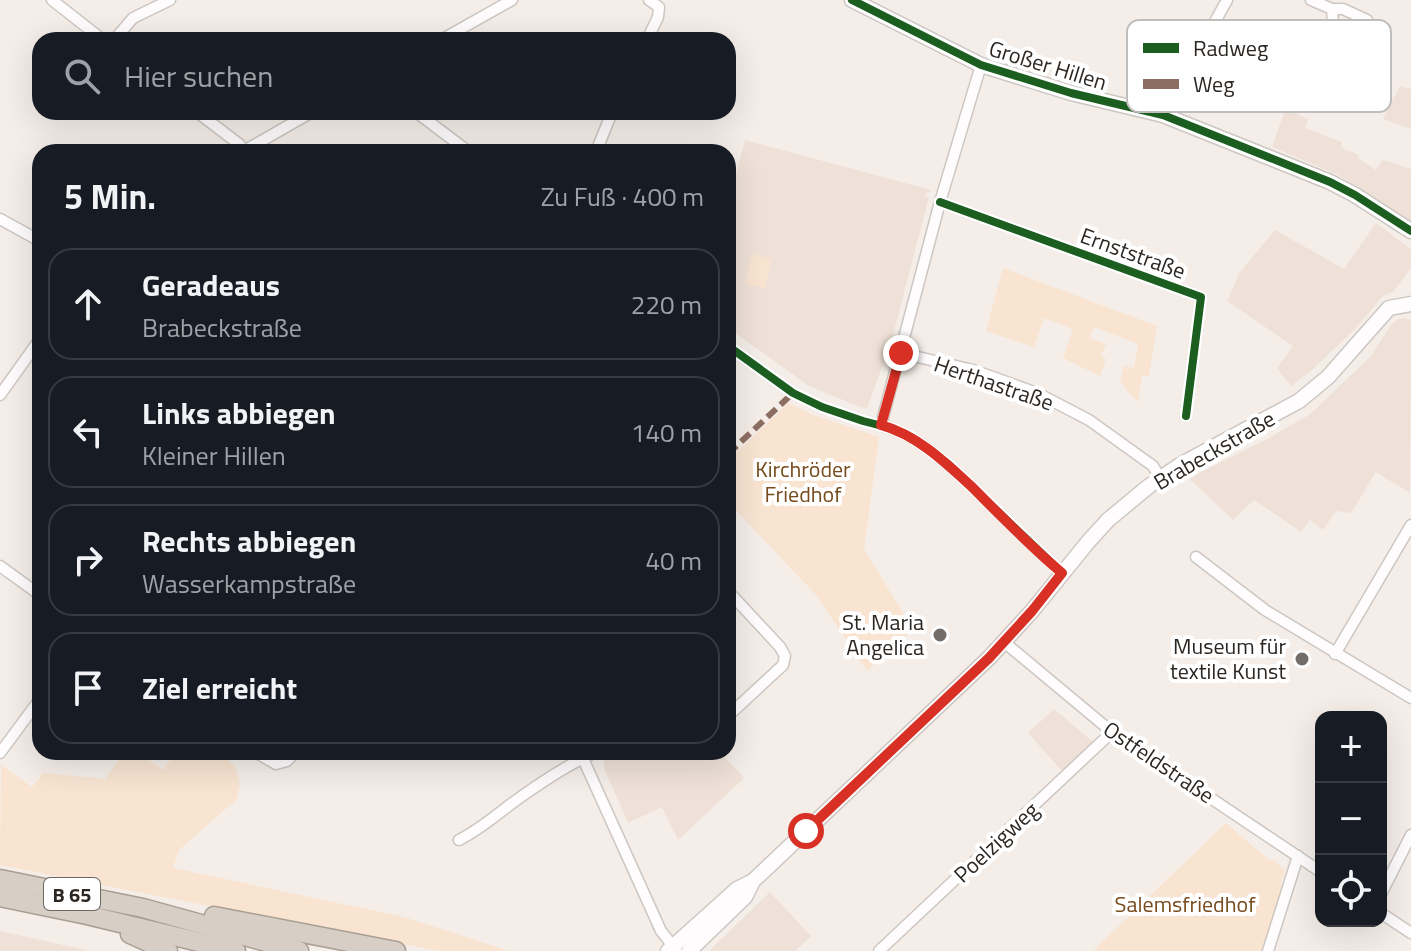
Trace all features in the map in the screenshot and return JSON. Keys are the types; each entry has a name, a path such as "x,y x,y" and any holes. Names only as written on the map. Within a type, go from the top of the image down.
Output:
{"highway":[{"name":"B 65","path":"0,879 143,908 299,951"},
{"name":"B 65","path":"0,897 236,951"},
{"path":"143,908 211,915 396,951"},
{"path":"87,915 168,951"}],"main road":[{"name":"Großer Hillen","path":"852,0 981,65 1127,106"},
{"name":"Großer Hillen","path":"1150,112 1330,182 1411,231"},
{"name":"Brabeckstraße","path":"673,950 737,889 753,881 1004,642 1108,520 1160,478 1299,401 1328,377 1389,308 1411,304"},
{"name":"Brabeckstraße","path":"689,951 745,897 753,881"}],"street":[{"path":"52,0 93,32"},
{"path":"121,32 133,18 170,0"},
{"path":"452,32 491,5 512,0"},
{"path":"649,0 662,4 651,32"},
{"path":"1216,20 1227,0"},
{"path":"1311,0 1332,9"},
{"path":"881,425 940,202 981,65"},
{"path":"208,120 239,144"},
{"path":"257,144 298,120"},
{"path":"427,120 458,144"},
{"path":"599,144 609,120"},
{"name":"Ernststraße","path":"940,202 1201,297 1186,416"},
{"path":"0,219 32,237"},
{"path":"0,395 32,350"},
{"path":"736,352 793,393 822,407 911,437 948,464 1062,573"},
{"name":"Herthastraße","path":"901,353 973,370 1037,393 1089,420 1153,466 1160,478"},
{"path":"1335,654 1411,525"},
{"path":"1196,557 1265,610 1411,698"},
{"path":"0,566 32,589"},
{"path":"736,600 785,656 783,665 736,709"},
{"name":"Ostfeldstraße","path":"1004,642 1112,732 1315,868"},
{"path":"0,753 32,710"},
{"name":"Poelzigweg","path":"879,951 1112,732"},
{"path":"269,760 276,764 288,760"},
{"path":"459,840 478,831 574,760"},
{"path":"583,760 661,931 673,950"},
{"path":"1387,882 1411,835"},
{"path":"1268,951 1298,856"},
{"path":"1387,917 1411,933"}],"shaded area":[{"path":"1400,86 1411,89 1411,129 1383,119 1387,112 1391,112 1391,103"},
{"path":"1284,112 1298,112 1308,119 1305,128 1342,142 1341,148 1355,153 1376,170 1383,160 1411,169 1411,221 1336,174 1272,147"},
{"path":"745,140 931,190 925,196 929,197 890,346 867,408 809,386 736,334 736,174"},
{"path":"1376,223 1411,249 1411,268 1393,292 1383,296 1354,330 1291,386 1277,368 1293,346 1227,301 1240,272 1275,230 1344,269"},
{"path":"1404,318 1411,320 1410,493 1376,472 1351,513 1336,511 1323,530 1310,520 1301,532 1254,500 1233,520 1189,478 1309,415 1371,356 1391,325"},
{"path":"1054,709 1094,743 1063,772 1028,733"},
{"path":"604,760 727,760 744,778 678,840 662,807 628,823 604,768"},
{"path":"770,892 811,936 795,951 709,951"},
{"path":"0,931 90,951 0,951"}],"green space":[{"path":"752,254 772,259 765,288 745,283"},
{"path":"1003,268 1157,326 1149,376 1142,376 1138,402 1120,380 1124,366 1134,368 1138,344 1094,327 1090,338 1106,344 1101,356 1106,359 1100,376 1063,358 1073,329 1044,318 1034,347 986,331"},
{"name":"Kirchröder Friedhof","path":"788,403 879,437 864,549 913,629 867,671 816,595 736,510 736,453"},
{"path":"118,760 149,760 163,770 170,760 229,760 236,769 240,784 237,799 179,850 173,868 404,917 509,951 439,951 0,865 1,765 32,787 43,773 105,779"},
{"name":"Salemsfriedhof","path":"1226,823 1284,870 1282,888 1263,951 1093,951"}],"marked path":[{"path":"736,446 793,393"},
{"path":"881,425 884,408"}],"cycle path":[{"path":"852,0 981,65 1127,106"},
{"path":"1150,112 1330,182 1411,231"},
{"path":"940,202 1201,297 1186,416"},
{"path":"736,352 793,393 822,407 911,437 948,464 1062,573"}],"place":[{"name":"St. Maria Angelica","path":"940,635"},
{"name":"Museum für textile Kunst","path":"1302,659"}],"route":[{"path":"806,831 989,658 1062,573 948,464 911,437 881,425 901,353"}]}
